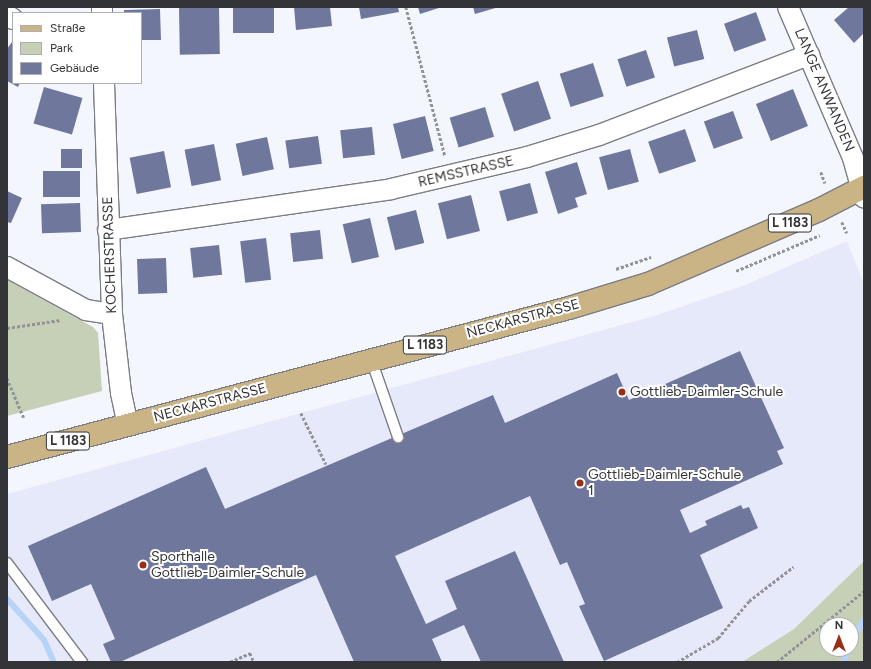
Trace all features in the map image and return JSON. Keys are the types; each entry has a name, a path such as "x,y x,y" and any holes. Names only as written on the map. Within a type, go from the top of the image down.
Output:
{"main road":[{"name":"NECKARSTRASSE","path":"7,457 371,359 569,308 648,284 863,190"}],"street":[{"name":"LANGE ANWANDEN","path":"788,7 856,166 863,190"},
{"name":"REMSSTRASSE","path":"108,230 343,197 450,176 599,135 809,55"},
{"name":"KOCHERSTRASSE","path":"104,84 112,314 121,392 128,425"},
{"path":"7,266 86,310 112,314"}],"lane":[{"path":"371,359 398,437"},
{"path":"7,563 82,662"}],"path":[{"path":"406,7 450,176"},
{"path":"818,185 856,166"},
{"path":"610,271 659,254"},
{"path":"7,328 63,319 86,310"},
{"path":"7,378 24,418"},
{"path":"301,413 326,464"},
{"path":"677,662 718,638 749,602 793,567"},
{"path":"777,662 864,591"},
{"path":"230,662 250,653 254,662"}],"shaded area":[{"name":"Gottlieb-Daimler-Schule","path":"847,241 864,284 864,561 794,629 742,662 7,662 7,494 654,316 745,285"}],"green space":[{"path":"7,280 93,327 98,333 102,391 7,416"},
{"path":"864,561 864,662 742,662 794,629"}],"building":[{"path":"219,7 220,54 180,55 179,8"},
{"path":"233,7 274,7 274,33 233,33"},
{"path":"294,7 330,7 332,26 296,30"},
{"path":"359,7 398,7 399,12 361,19"},
{"path":"418,7 442,7 420,14"},
{"path":"473,7 499,7 475,14"},
{"path":"849,7 864,7 864,33 854,43 834,20"},
{"path":"160,9 161,40 142,40 142,12 124,12 124,10"},
{"path":"756,12 766,40 734,52 724,24"},
{"path":"697,30 704,59 674,67 667,37"},
{"path":"12,42 12,84 7,81 7,49"},
{"path":"646,50 655,78 626,87 617,59"},
{"path":"593,63 604,96 571,107 560,74"},
{"path":"538,81 551,119 514,132 501,94"},
{"path":"12,84 20,84 18,87"},
{"path":"44,87 82,98 72,135 34,124"},
{"path":"793,89 808,126 771,141 756,104"},
{"path":"485,107 494,137 459,147 450,118"},
{"path":"733,111 743,138 714,149 704,122"},
{"path":"425,116 434,151 402,159 393,124"},
{"path":"372,127 375,155 343,158 340,130"},
{"path":"685,129 696,161 659,174 648,142"},
{"path":"318,136 322,164 289,168 285,141"},
{"path":"267,137 274,169 243,176 236,144"},
{"path":"214,144 221,180 192,186 185,150"},
{"path":"61,149 82,149 82,168 61,168"},
{"path":"630,149 639,182 608,190 599,157"},
{"path":"164,151 171,187 137,194 130,158"},
{"path":"577,162 587,194 575,198 578,207 558,214 545,172"},
{"path":"43,171 80,171 80,197 43,197"},
{"path":"530,183 538,213 507,221 499,191"},
{"path":"7,191 22,198 11,223 7,222"},
{"path":"471,195 480,231 447,239 438,203"},
{"path":"80,203 81,232 42,233 41,204"},
{"path":"416,210 424,243 395,250 387,217"},
{"path":"370,218 379,257 352,263 343,224"},
{"path":"320,230 323,259 293,262 290,233"},
{"path":"266,238 271,280 245,283 240,241"},
{"path":"219,245 222,275 193,278 190,248"},
{"path":"166,258 167,293 138,294 137,259"},
{"name":"Gottlieb-Daimler-Schule 1","path":"740,351 784,448 777,451 783,464 680,510 690,533 707,525 705,521 741,505 743,509 749,507 758,528 700,555 723,608 604,661 579,606 585,604 567,562 560,565 530,496 395,556 426,624 457,609 445,581 515,551 564,662 481,662 464,625 432,639 442,662 354,662 316,575 120,662 111,662 103,644 115,639 91,584 52,601 28,546 206,467 225,509 493,395 505,423 617,373 629,400"}],"waterway":[{"path":"7,599 44,640 54,662"},
{"path":"859,629 864,620"},
{"path":"843,662 845,657"}],"place":[{"name":"Gottlieb-Daimler-Schule","path":"622,392"},
{"name":"Gottlieb-Daimler-Schule 1","path":"580,483"},
{"name":"Sporthalle Gottlieb-Daimler-Schule","path":"143,565"}]}
